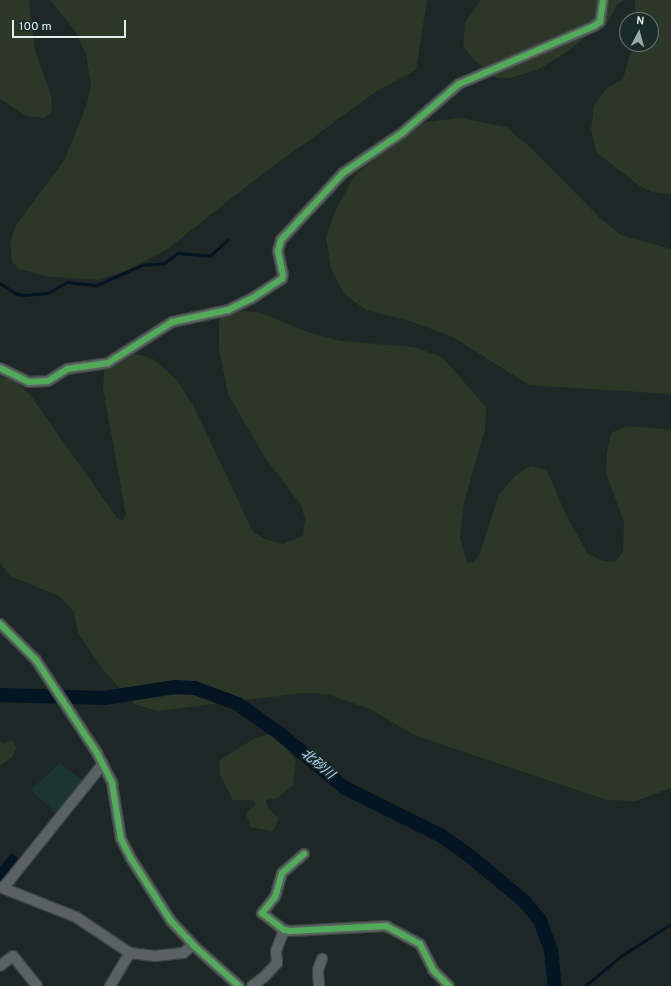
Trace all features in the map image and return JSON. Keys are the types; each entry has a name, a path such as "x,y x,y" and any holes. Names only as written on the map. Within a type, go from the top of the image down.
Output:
{"street":[{"path":"0,368 29,382 48,381 67,369 108,363 172,322 223,311 251,299 282,279 283,274 278,251 281,240 343,173 402,133 459,84 594,26 600,22 603,0"},
{"path":"0,624 36,660 55,686 103,764 112,783 122,839 130,857 171,921 193,945 239,986"},
{"path":"103,764 2,887 42,906 76,917 130,953 155,956 183,952 193,945"},
{"path":"304,854 282,873 275,897 262,913 284,930 386,926 420,944 433,970 449,986"},
{"path":"252,986 264,977 277,963 276,951 284,930"},
{"path":"110,986 130,953"},
{"path":"0,966 13,956 37,986"},
{"path":"319,986 318,970 322,959"}],"shaded area":[{"path":"60,763 84,782 58,815 31,790"},
{"path":"12,853 20,860 3,882 0,880 0,867"}],"green space":[{"path":"0,0 29,0 35,51 51,95 52,112 44,118 27,116 0,99"},
{"path":"50,0 427,0 416,70 377,91 265,172 166,250 129,269 98,280 45,276 20,269 12,262 10,242 17,224 65,159 87,104 91,85 86,54 76,32"},
{"path":"481,0 624,0 617,5 606,25 592,32 564,54 537,70 510,78 497,78 474,60 463,46 465,23"},
{"path":"635,0 671,0 671,194 652,192 640,186 597,153 591,129 594,106 607,88 623,79 631,52 659,52 659,12 636,12"},
{"path":"460,118 506,127 531,148 600,218 621,235 671,249 671,394 529,385 453,337 410,321 366,310 345,295 331,269 326,237 335,212 354,176 397,140 427,122"},
{"path":"234,311 259,312 310,333 341,341 413,347 442,357 486,407 485,429 464,503 460,537 467,563 474,562 479,556 499,494 516,475 530,466 547,470 565,513 588,554 600,560 615,562 623,552 624,522 606,473 607,452 611,433 627,426 671,430 671,788 636,801 607,800 414,735 370,709 327,694 303,693 157,711 134,704 105,672 78,633 74,611 59,596 10,576 0,563 0,377 14,379 31,396 117,518 123,521 126,515 103,388 105,365 111,352 132,353 153,359 176,379 193,405 253,532 267,540 283,544 303,536 305,519 301,505 264,456 228,394 219,348 219,327 220,314"},
{"path":"272,733 296,760 293,785 278,798 266,800 268,809 279,818 273,831 251,827 246,814 256,804 253,800 233,800 220,775 219,761 252,740"},
{"path":"0,740 3,744 11,740 17,748 12,757 0,766"}],"waterway":[{"path":"0,283 17,294 25,295 48,293 67,282 97,285 142,265 164,263 178,253 210,256 227,240"},
{"name":"北砂川","path":"0,695 104,698 175,687 195,688 238,704 279,733 345,788 440,835 470,856 524,901 540,920 551,950 555,986"},
{"path":"585,986 621,956 671,924"}],"cycle path":[{"path":"0,368 29,382 48,381 67,369 108,363 172,322 228,310 251,299 282,279 283,275 278,251 281,240 343,173 402,133 459,84 594,26 600,22 603,0"},
{"path":"0,624 36,660 97,753 112,783 121,839 130,857 171,921 193,945 239,986"},
{"path":"304,854 282,873 275,897 262,913 284,930 290,931 386,926 420,944 433,970 449,986"}]}
